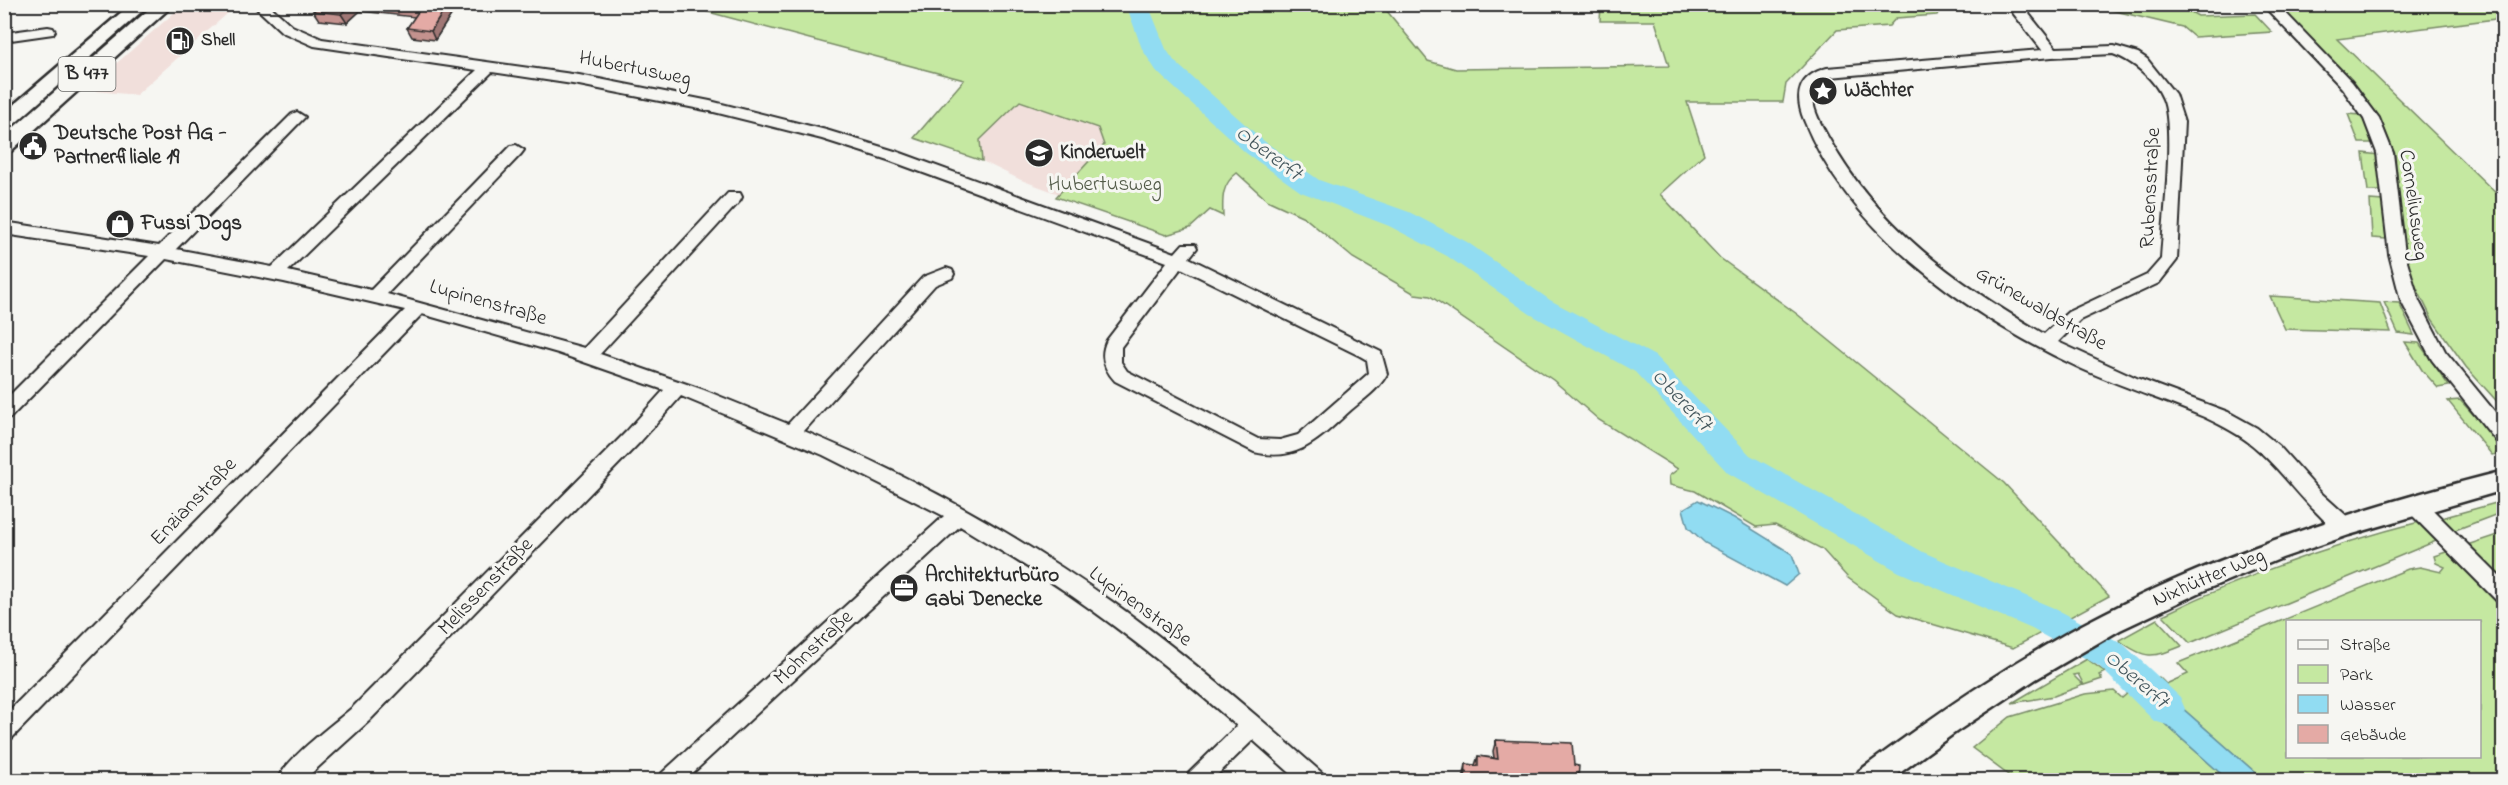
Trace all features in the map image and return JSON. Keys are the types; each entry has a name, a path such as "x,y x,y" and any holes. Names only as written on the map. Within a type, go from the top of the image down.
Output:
{"main road":[{"name":"B 477","path":"4,123 142,4"},
{"name":"B 477","path":"4,147 166,4"},
{"name":"Nixhütter Weg","path":"1869,780 1938,730 2054,654 2196,581 2343,525 2504,480"}],"street":[{"path":"2013,4 2052,53"},
{"name":"Corneliusweg","path":"2270,4 2347,85 2371,118 2385,153 2397,254 2410,301 2438,355 2504,437"},
{"name":"Hubertusweg","path":"265,6 287,29 319,43 490,66 660,96 770,120 893,156 1183,254 1366,351 1375,357 1378,374 1372,382 1305,440 1292,446 1269,449 1254,445 1121,376 1112,367 1110,357 1113,345 1183,254"},
{"path":"4,37 48,31"},
{"name":"Rubensstraße","path":"2046,343 2074,316 2153,279 2169,260 2176,122 2170,97 2148,69 2133,56 2114,50 2052,53"},
{"name":"Grünewaldstraße","path":"2052,53 1827,74 1813,81 1804,96 1804,104 1831,157 1870,211 1893,234 1962,291 1995,313 2072,357 2133,384 2235,423 2269,447 2303,487 2343,525"},
{"path":"276,273 490,66"},
{"path":"4,413 297,117"},
{"name":"Lupinenstraße","path":"375,296 516,150"},
{"path":"587,357 734,197"},
{"name":"Lupinenstraße","path":"4,228 118,243 276,273 419,307 587,357 677,388 790,434 852,461 1017,550 1114,615 1191,673 1314,780"},
{"path":"790,434 929,281 946,274"},
{"name":"Enzianstraße","path":"4,731 419,307"},
{"name":"Melissenstraße","path":"289,780 319,750 361,714 634,436 677,388"},
{"name":"Corneliusweg","path":"2472,395 2504,418"},
{"path":"2415,505 2504,595"},
{"name":"Mohnstraße","path":"670,780 957,516"},
{"path":"1197,780 1253,725"}],"shaded area":[{"path":"183,5 237,5 136,95 86,90"},
{"name":"Kinderwelt","path":"1020,100 1099,128 1104,145 1059,194 1021,180 982,161 980,141"}],"green space":[{"path":"682,5 1382,5 1428,61 1456,69 1669,66 1655,21 1600,21 1601,5 2003,5 2005,6 1939,11 1937,15 1896,18 1889,26 1837,30 1786,84 1783,102 1687,102 1704,154 1660,194 1720,258 1797,314 2004,483 2109,596 2013,648 1898,614 1848,578 1822,549 1775,525 1756,527 1695,491 1670,485 1669,476 1678,469 1599,420 1553,380 1430,296 1415,294 1353,258 1304,217 1267,200 1237,173 1228,182 1224,192 1223,216 1210,210 1190,228 1166,235 1056,197 1104,145 1098,128 1020,101 980,140 982,161 914,138 964,80"},
{"path":"2090,5 2178,5 2198,16 2255,14 2272,32 2194,37 2182,27"},
{"path":"2277,5 2503,5 2503,18 2337,39 2503,200 2503,408 2466,367 2432,319 2406,266 2395,154 2381,121 2361,92"},
{"path":"2348,114 2362,115 2375,143 2359,143"},
{"path":"2363,153 2379,155 2384,191 2368,191"},
{"path":"2370,200 2383,201 2386,239 2372,238"},
{"path":"2270,296 2380,303 2391,332 2285,329"},
{"path":"2384,302 2399,303 2414,335 2398,333"},
{"path":"2405,342 2419,343 2449,386 2438,388 2422,370"},
{"path":"2460,400 2490,433 2502,453 2492,455 2448,401"},
{"path":"2503,501 2503,512 2450,532 2438,519"},
{"path":"2423,521 2441,539 2190,643 2163,615 2226,586 2291,561"},
{"path":"2503,533 2503,780 2264,780 2149,679 2159,677 2166,684 2188,674 2178,663 2408,569 2420,567 2441,572 2445,567 2436,563 2434,556"},
{"path":"2157,619 2182,646 2164,653 2149,655 2136,651 2119,640"},
{"path":"2087,659 2105,672 2099,675 2102,679 2084,685 2078,674 2073,675 2083,685 2054,696 2012,703"},
{"path":"2114,691 2122,698 2129,692 2228,780 2015,780 1972,748 2010,717 2085,694"}],"water":[{"path":"1698,500 1734,518 1792,554 1799,574 1785,586 1705,543 1688,527 1683,509"},
{"path":"2143,678 2149,679 2264,780 2228,780 2129,692 2129,685"}],"building":[{"path":"320,4 351,4 341,14 313,11"},
{"path":"376,4 448,4 431,31 407,28 420,9"},
{"path":"1496,740 1572,743 1574,765 1579,766 1578,780 1465,780 1466,764 1478,766 1478,756 1498,759"}],"waterway":[{"name":"Obererft","path":"1135,4 1139,8 1154,49 1166,67 1255,147 1310,186 1399,219 1457,249 1540,307 1645,364 1739,464 1911,562 2044,619 2111,655 2167,709"}],"place":[{"name":"Shell","path":"180,41"},
{"name":"Wächter","path":"1823,91"},
{"name":"Deutsche Post AG - Partnerfiliale 19","path":"33,146"},
{"name":"Kinderwelt","path":"1039,153"},
{"name":"Fussi Dogs","path":"120,224"},
{"name":"Architekturbüro Gabi Denecke","path":"904,588"}]}
